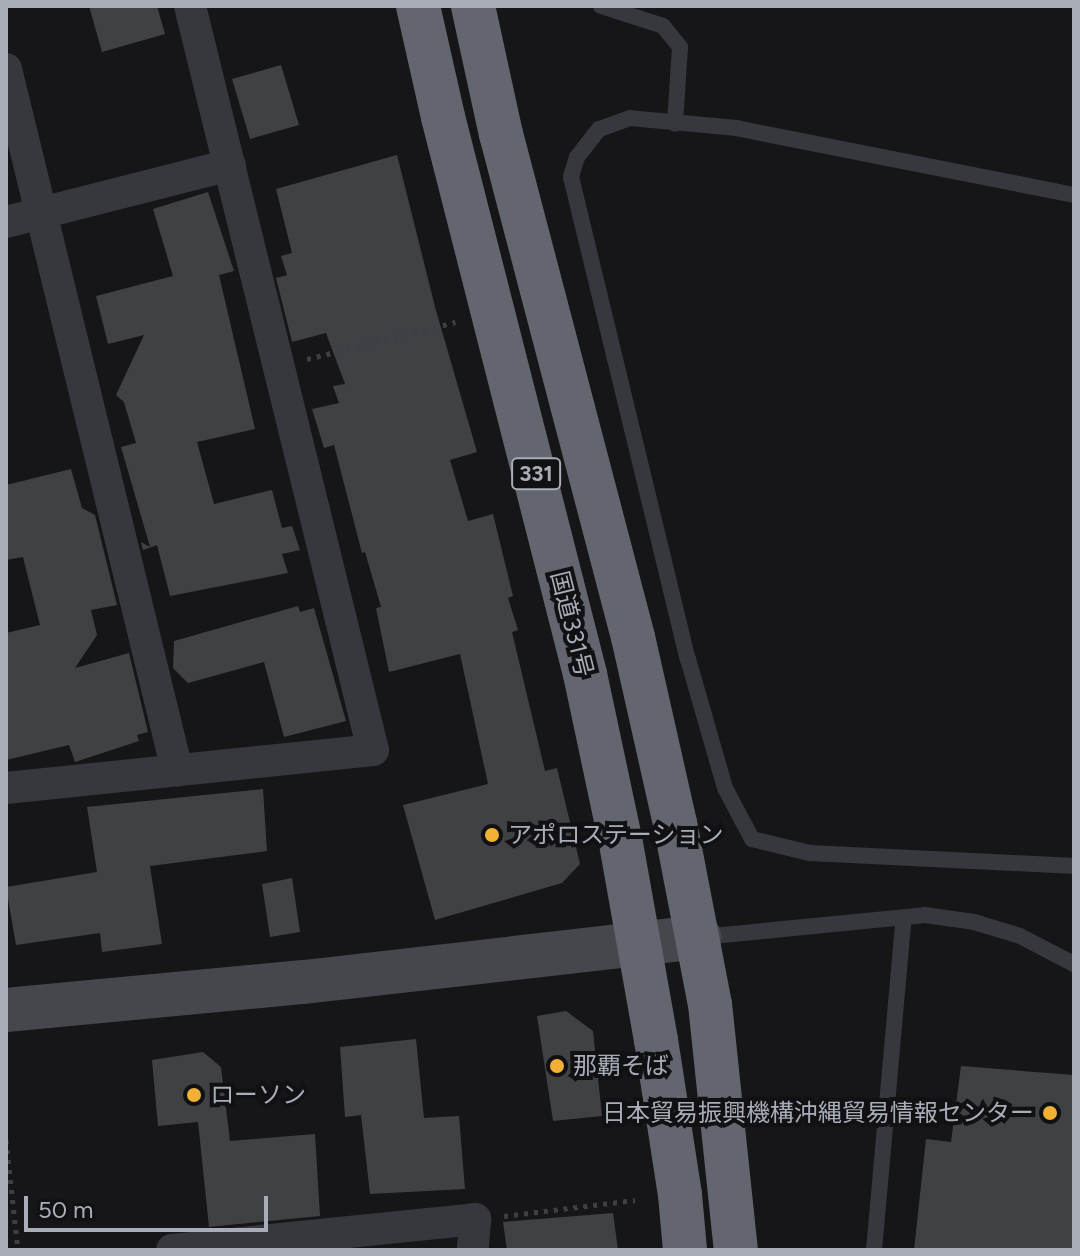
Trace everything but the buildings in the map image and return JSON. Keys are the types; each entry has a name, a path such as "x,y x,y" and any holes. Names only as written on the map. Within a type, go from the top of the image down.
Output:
{"highway":[{"name":"国道331号","path":"418,6 443,117 585,674 640,945 680,1195 685,1250"},
{"name":"331","path":"473,6 501,134 633,637 699,937 722,1099 736,1250"}],"street":[{"path":"6,788 373,750 190,6"},
{"path":"6,69 177,770"},
{"path":"6,222 230,165"},
{"path":"6,1010 699,937"},
{"path":"172,1250 474,1235"}],"lane":[{"path":"601,6 663,26 680,47 675,124"},
{"path":"1074,195 737,128 630,118 599,129 577,157 571,177 688,659 725,788 752,839 810,853 1074,866"},
{"path":"699,937 925,915 974,922 1020,936 1074,964"},
{"path":"874,1250 904,917"}],"path":[{"path":"279,367 455,322"},
{"path":"6,1140 18,1250"},
{"path":"474,1235 635,1200"}],"place":[{"name":"アポロステーション","path":"492,835"},
{"name":"那覇そば","path":"557,1066"},
{"name":"ローソン","path":"194,1095"},
{"name":"日本貿易振興機構沖縄貿易情報センター","path":"1050,1113"}]}
